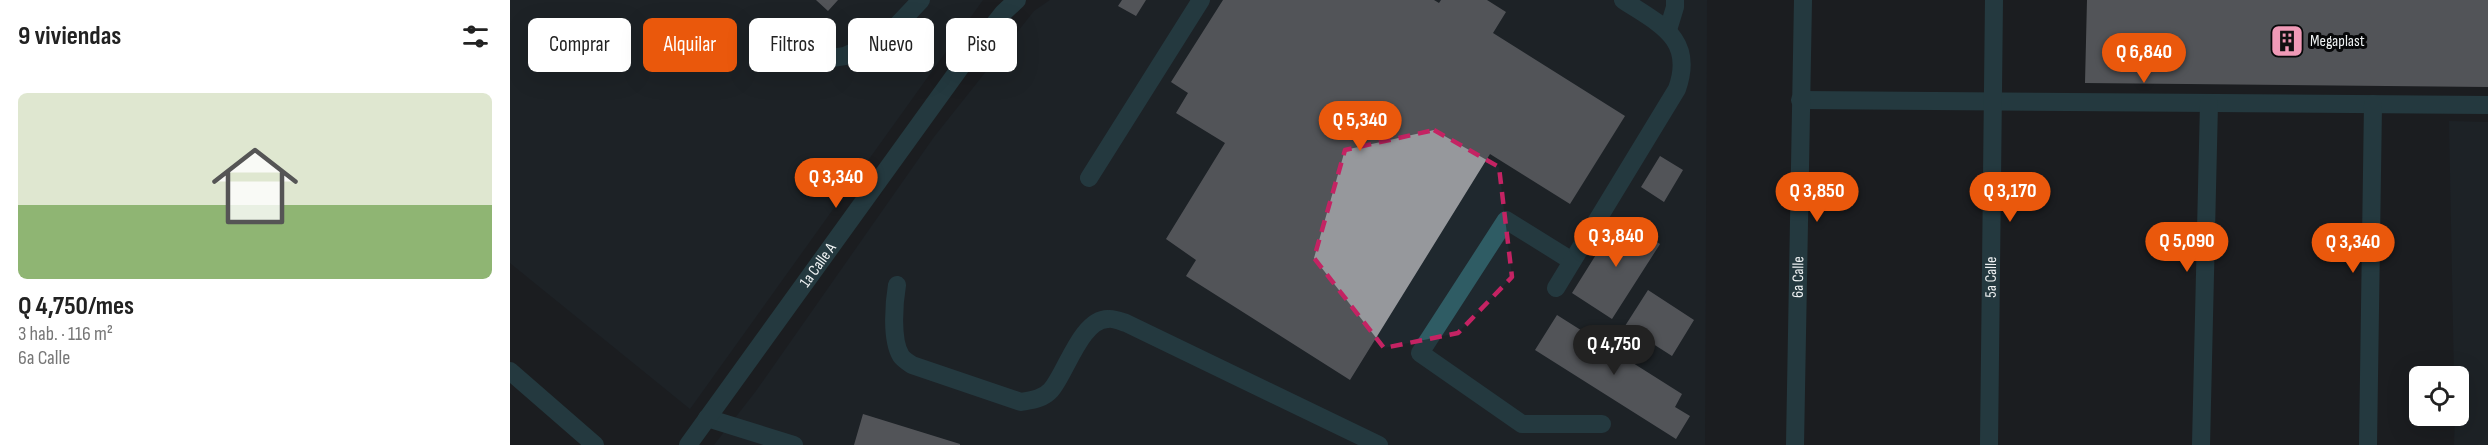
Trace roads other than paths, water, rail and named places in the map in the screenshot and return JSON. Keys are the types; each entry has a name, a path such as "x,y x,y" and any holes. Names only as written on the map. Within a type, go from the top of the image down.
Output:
{"street":[{"path":"836,57 845,56 886,37 921,0"},
{"name":"1a Calle A","path":"688,445 965,61 1017,0"},
{"path":"1089,178 1201,0"},
{"path":"1556,288 1677,89 1682,74 1682,62 1676,40 1668,30 1623,0"},
{"path":"1668,30 1676,7 1675,0"},
{"name":"6a Calle","path":"1795,445 1803,0"},
{"name":"5a Calle","path":"1989,445 1995,0"},
{"path":"1800,100 2488,105"},
{"path":"2201,445 2209,103"},
{"path":"2368,445 2373,104"},
{"path":"1572,261 1506,220 1420,353 1522,424 1602,424"},
{"path":"897,285 894,308 896,340 901,356 912,365 1021,402 1038,399 1051,390 1071,354 1094,323 1107,318 1126,322 1379,445"},
{"path":"510,371 595,445"},
{"path":"707,418 794,445"}],"place":[{"name":"Megaplast","path":"2287,41"}]}
